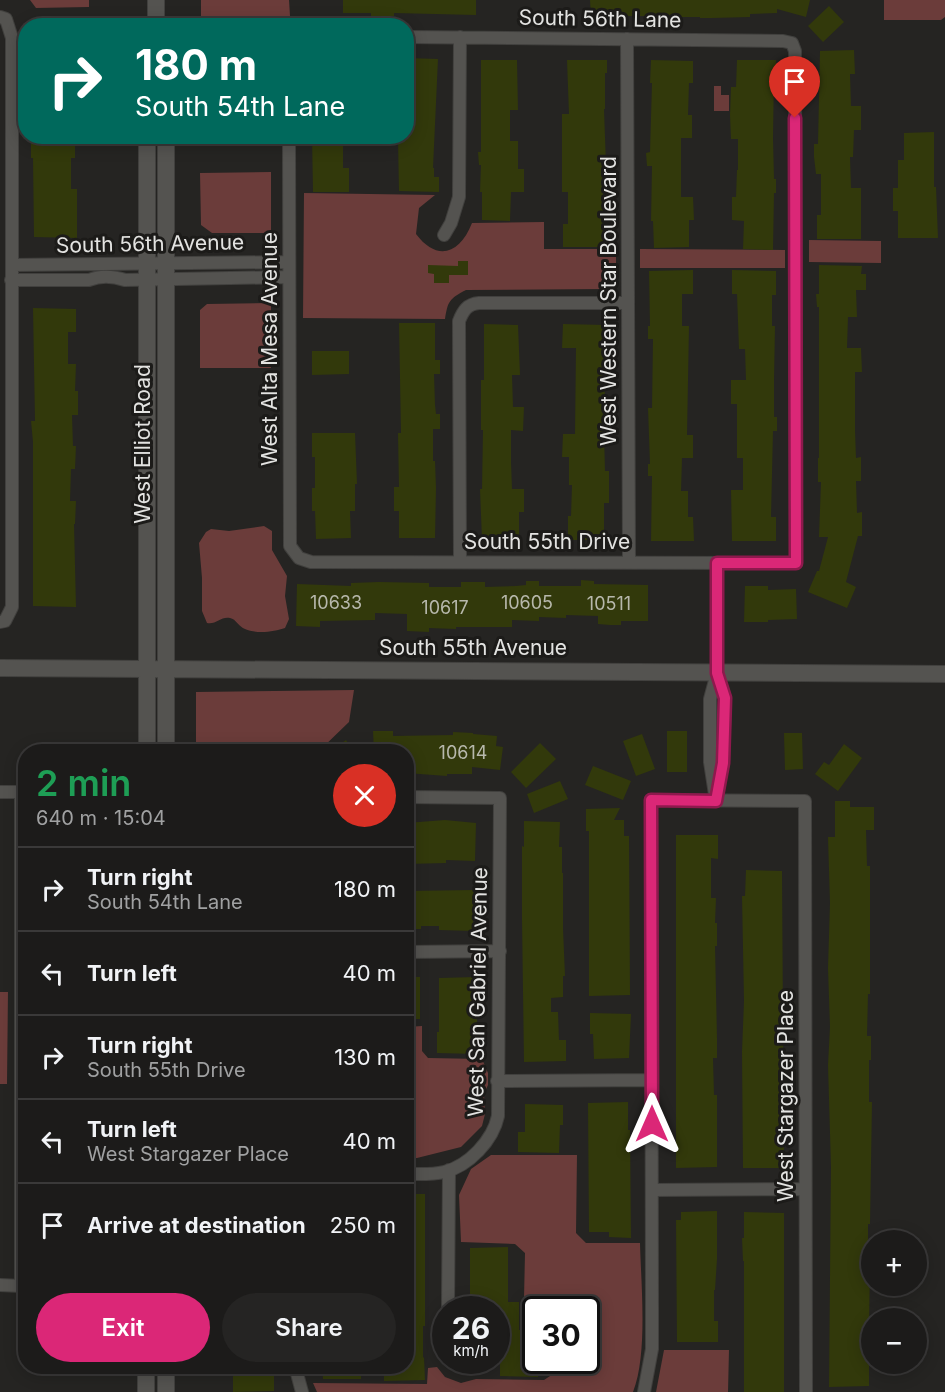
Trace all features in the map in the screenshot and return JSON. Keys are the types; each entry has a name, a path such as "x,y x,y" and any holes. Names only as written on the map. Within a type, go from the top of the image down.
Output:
{"main road":[{"path":"156,0 156,18"},
{"name":"West Elliot Road","path":"147,144 147,744"},
{"name":"West Elliot Road","path":"166,144 166,744"},
{"name":"South 55th Avenue","path":"0,668 945,674"},
{"path":"146,1374 146,1392"},
{"path":"166,1374 166,1392"}],"street":[{"path":"3,18 12,38 12,265 6,386 12,607 3,621"},
{"name":"South 56th Lane","path":"414,37 783,41 792,43 795,51 796,563"},
{"path":"444,235 451,223 459,197 459,37"},
{"name":"West Western Star Boulevard","path":"627,39 629,562"},
{"name":"West Alta Mesa Avenue","path":"289,144 290,546 299,558"},
{"name":"South 56th Avenue","path":"166,271 289,262"},
{"path":"89,264 89,280"},
{"name":"South 56th Avenue","path":"12,265 89,264 146,271 289,277"},
{"name":"South 56th Avenue","path":"11,280 89,280 97,284 116,284 146,271"},
{"path":"459,561 459,321 466,307 479,303 628,303"},
{"name":"South 55th Drive","path":"299,558 311,562 796,563"},
{"path":"644,1392 652,1349 651,800 716,801 723,763 725,698 717,673 717,563"},
{"path":"0,792 18,792"},
{"name":"West San Gabriel Avenue","path":"414,797 500,798 498,1116 496,1125 474,1154 464,1163 448,1170"},
{"name":"West Stargazer Place","path":"716,801 805,801 806,1392"},
{"path":"414,952 500,951"},
{"path":"497,1082 652,1080"},
{"path":"414,1173 448,1170 448,1296"},
{"path":"653,1190 805,1189"},
{"path":"0,1285 18,1286"},
{"path":"297,1374 302,1392"}],"shaded area":[{"path":"30,0 89,0 89,7 36,8"},
{"path":"201,0 289,0 289,18 201,18"},
{"path":"884,0 945,0 945,17 941,20 884,20"},
{"path":"714,86 721,86 721,95 729,95 729,111 714,111"},
{"path":"271,172 271,233 212,233 201,225 200,173"},
{"path":"304,193 435,195 419,208 416,234 424,243 440,251 447,251 461,242 472,223 544,222 544,249 616,249 616,279 605,289 466,290 450,301 445,319 303,318"},
{"path":"809,240 881,241 881,263 809,262"},
{"path":"640,249 785,250 785,268 640,268"},
{"path":"271,303 271,368 200,368 200,310 207,304"},
{"path":"264,526 272,531 272,550 287,576 285,596 289,619 285,628 254,632 243,628 230,618 207,623 202,611 199,543 206,532 211,529 229,531"},
{"path":"354,690 349,722 326,744 196,744 196,692"},
{"path":"0,992 8,992 7,1084 0,1084"},
{"path":"422,1026 422,1051 428,1058 482,1059 488,1073 482,1126 461,1147 417,1158 414,1158 414,1027"},
{"path":"491,1155 577,1155 576,1233 586,1243 640,1243 642,1339 641,1359 633,1392 317,1392 313,1383 427,1384 428,1368 432,1368 432,1374 443,1374 461,1383 476,1379 544,1380 553,1374 600,1374 600,1296 524,1296 525,1253 515,1244 461,1242 459,1195 471,1169"},
{"path":"664,1350 729,1350 728,1392 656,1392"}],"building":[{"path":"343,0 476,0 476,15 394,13 394,16 371,16 371,13 343,13"},
{"path":"590,0 810,0 806,17 777,9 777,13 750,14 750,17 645,18 645,16 591,16"},
{"path":"829,6 844,22 823,42 808,26"},
{"path":"854,50 855,74 850,74 851,106 861,106 861,130 854,130 853,157 850,157 851,188 861,188 861,239 817,239 817,215 821,215 821,174 816,174 814,144 818,144 820,51"},
{"path":"414,58 438,59 433,168 434,177 439,177 439,192 399,191 398,144 414,144"},
{"path":"481,60 517,60 518,110 510,110 510,141 518,141 518,169 524,169 524,192 511,192 510,221 482,220 481,165 479,165 478,152 481,152"},
{"path":"567,60 607,60 604,109 606,165 604,165 603,192 605,247 563,247 563,224 568,224 568,192 562,192 562,114 569,114"},
{"path":"651,60 693,61 693,83 689,83 688,115 692,115 692,138 681,138 681,197 693,197 694,220 689,220 689,247 654,248 653,221 651,221 652,166 647,166 646,153 650,152"},
{"path":"737,60 776,60 773,138 776,193 774,193 773,250 743,249 744,221 732,220 732,197 736,197 738,170 738,139 731,139 730,115 731,87 736,87"},
{"path":"934,132 934,187 936,187 938,238 898,238 898,211 893,211 893,188 898,188 898,160 904,160 904,133"},
{"path":"31,144 75,144 75,158 71,158 71,189 77,189 77,238 34,237 33,158 31,158"},
{"path":"312,144 343,144 343,168 349,168 349,192 313,192"},
{"path":"458,261 468,261 468,275 449,275 449,283 434,283 434,274 428,273 428,265 458,266"},
{"path":"819,265 862,266 861,274 866,274 866,290 856,290 857,317 848,317 847,348 861,348 862,372 855,372 855,430 856,458 861,457 861,481 856,481 857,513 862,512 862,536 858,536 846,582 856,587 847,608 808,592 819,571 828,537 819,537 821,482 818,482 819,307 817,307 816,294 819,294"},
{"path":"693,270 693,294 682,294 682,326 689,326 687,435 693,435 693,458 682,458 681,491 688,491 688,517 693,517 694,541 651,541 652,476 648,476 648,464 650,464 648,408 652,408 653,339 648,339 648,326 650,326 649,271"},
{"path":"732,270 776,271 776,295 772,295 772,326 775,326 774,417 777,417 777,431 773,431 771,517 776,517 776,541 732,541 731,490 743,490 743,458 737,458 737,404 731,404 731,380 746,380 745,349 739,349 737,294 732,294"},
{"path":"33,308 76,309 76,332 68,332 68,364 76,364 75,391 78,391 78,415 72,415 73,446 76,446 75,469 71,469 70,501 76,501 74,524 76,607 33,606 31,421 35,421"},
{"path":"399,323 435,323 435,360 440,360 440,374 434,374 435,405 436,414 440,414 440,429 433,429 436,488 435,538 399,538 399,511 394,511 394,487 399,487 398,433 401,433"},
{"path":"484,324 518,325 520,375 512,375 513,407 524,407 523,431 511,430 511,462 512,489 524,489 524,512 519,512 519,541 482,540 481,380 484,380"},
{"path":"563,324 606,325 604,434 605,471 609,471 609,503 604,503 604,540 568,540 572,485 569,485 569,457 562,457 563,434 575,434 576,348 562,348"},
{"path":"312,351 349,351 349,374 312,375"},
{"path":"312,433 355,433 357,484 355,484 355,511 350,511 351,538 316,539 315,511 312,511 315,457 312,457"},
{"path":"581,580 594,581 594,584 648,585 648,621 621,621 621,625 610,625 598,624 598,616 566,615 566,618 539,617 539,621 512,620 512,627 429,628 429,632 407,631 407,614 375,613 375,620 320,621 320,627 296,626 297,584 351,586 351,583 379,582 429,583 429,587 461,587 461,582 485,582 485,587 526,585 526,581 539,581 539,586 581,586"},
{"path":"745,586 768,586 768,590 796,589 797,619 744,622"},
{"path":"373,731 393,731 393,736 453,735 453,732 497,736 496,746 503,747 500,770 472,767 472,774 447,774 447,776 414,774 414,744 374,744"},
{"path":"667,731 687,731 687,772 667,772"},
{"path":"784,733 802,733 803,769 785,770"},
{"path":"642,734 655,769 636,776 623,741"},
{"path":"540,743 556,759 526,788 511,772"},
{"path":"844,744 862,758 838,791 815,774 824,762 829,765"},
{"path":"593,766 631,781 623,800 585,785"},
{"path":"560,781 568,799 534,813 527,794"},
{"path":"835,801 850,801 850,807 874,807 874,830 866,830 867,866 870,866 870,994 868,994 867,1036 871,1036 871,1060 869,1060 869,1102 872,1102 870,1224 868,1224 868,1230 861,1230 861,1296 870,1296 869,1308 861,1308 861,1374 869,1374 869,1386 829,1387 831,1167 828,1065 830,903 828,837 835,837"},
{"path":"620,808 614,820 624,820 624,836 629,836 630,995 589,996 589,831 586,831 586,809"},
{"path":"445,820 476,823 475,861 446,860 446,863 414,864 414,822"},
{"path":"524,821 560,822 559,847 562,847 565,976 563,976 563,997 551,998 551,1012 558,1012 559,1040 566,1040 566,1061 524,1062 522,846 524,847"},
{"path":"676,835 718,835 718,859 711,858 711,898 716,898 715,923 717,923 717,946 715,946 717,1058 713,1058 714,1095 717,1095 717,1167 676,1168"},
{"path":"746,870 782,871 784,1168 743,1168 742,896 745,896"},
{"path":"474,890 473,931 439,930 439,926 421,926 421,929 414,929 414,891"},
{"path":"414,977 420,977 420,1019 414,1019"},
{"path":"477,977 477,1054 437,1053 439,978"},
{"path":"590,1013 631,1014 629,1058 594,1059 593,1034 590,1034"},
{"path":"628,1102 631,1238 609,1237 609,1232 589,1232 588,1103"},
{"path":"525,1104 563,1105 559,1153 518,1152 518,1132 525,1132"},
{"path":"414,1194 425,1194 423,1358 425,1380 384,1381 384,1374 414,1374"},
{"path":"717,1211 714,1321 718,1321 718,1342 677,1342 676,1220 681,1220 681,1212"},
{"path":"744,1212 784,1213 784,1392 744,1392 742,1238 744,1238"},
{"path":"508,1247 508,1296 470,1296 470,1248"},
{"path":"510,1302 519,1302 519,1330 522,1330 522,1374 538,1374 538,1377 500,1376 500,1374 510,1374"},
{"path":"233,1374 274,1374 274,1391 233,1392"},
{"path":"323,1374 361,1374 361,1379 323,1379"}],"route":[{"path":"652,1124 651,800 716,801 723,763 725,698 717,673 717,563 796,563 795,118"}]}
